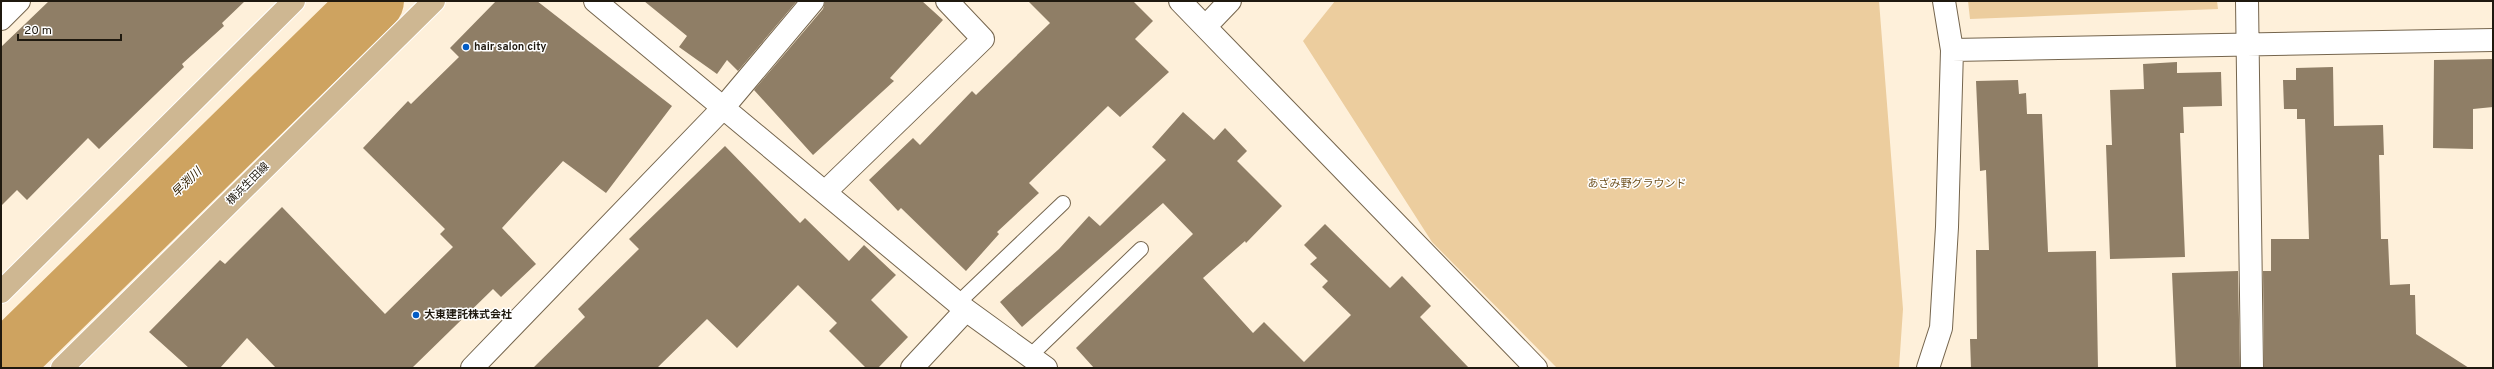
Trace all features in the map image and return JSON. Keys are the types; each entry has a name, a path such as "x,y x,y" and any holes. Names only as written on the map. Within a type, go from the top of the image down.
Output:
{"main road":[{"path":"1,292 294,1"},
{"name":"横浜生田線","path":"62,368 434,1"}],"street":[{"path":"1,19 19,1"},
{"path":"595,1 962,307 1038,362"},
{"path":"472,368 723,108 813,1"},
{"path":"824,192 983,39 947,1"},
{"path":"1180,1 1206,26 1536,368"},
{"path":"1206,26 1230,1"},
{"path":"1928,368 1941,328 1947,227 1952,50 1944,1"},
{"path":"2247,1 2249,44 2247,75 2252,368"},
{"path":"1952,50 2493,40"},
{"path":"912,368 962,307"}],"lane":[{"path":"962,307 1063,203"},
{"path":"1038,362 1140,249"}],"green space":[{"name":"あざみ野グラウンド","path":"1335,1 1879,1 1903,309 1899,368 1557,368 1432,242 1303,41"},
{"path":"1968,1 2217,1 2218,9 1970,19"}],"building":[{"path":"49,1 245,1 222,23 224,26 182,64 184,67 99,149 88,138 27,200 17,190 1,206 1,47"},
{"path":"496,1 537,1 672,106 606,193 563,161 502,228 536,264 501,297 493,289 412,368 276,368 247,338 220,368 189,368 149,332 220,260 225,264 282,207 385,314 453,247 440,234 445,229 363,148 408,101 411,104 459,57 450,48"},
{"path":"644,1 797,1 738,71 727,60 717,74 679,47 687,36"},
{"path":"825,1 922,1 943,20 890,78 894,81 813,155 754,90 823,9"},
{"path":"1028,1 1133,1 1153,21 1135,39 1169,72 1120,117 1108,106 1029,183 1039,193 997,232 999,234 966,271 901,208 898,211 869,180 913,138 920,145 972,91 976,95 1050,23"},
{"path":"2493,59 2493,107 2473,109 2473,149 2433,148 2434,60"},
{"path":"2177,62 2177,73 2221,72 2222,106 2183,107 2184,133 2180,133 2185,257 2110,259 2106,145 2112,145 2110,90 2144,89 2143,64"},
{"path":"2333,67 2334,126 2383,125 2384,155 2379,155 2381,239 2388,239 2390,285 2410,284 2410,295 2415,295 2416,334 2469,368 2264,368 2263,271 2271,271 2271,239 2309,239 2305,119 2297,119 2297,109 2284,109 2283,80 2296,80 2296,68"},
{"path":"2018,80 2019,94 2026,93 2027,114 2042,114 2048,252 2096,251 2098,368 1971,368 1970,339 1977,339 1976,250 1989,250 1986,170 1980,171 1976,81"},
{"path":"1183,112 1214,140 1225,128 1247,151 1237,161 1282,206 1246,243 1245,241 1203,278 1253,333 1264,322 1304,362 1351,315 1322,287 1328,281 1310,264 1317,258 1304,245 1325,224 1390,288 1402,276 1431,306 1420,317 1469,368 1094,368 1076,348 1193,234 1163,203 1022,327 1000,302 1059,249 1089,216 1100,226 1166,160 1152,147"},
{"path":"725,146 800,223 805,218 849,261 864,245 896,275 871,300 908,337 878,368 866,368 829,331 837,323 798,285 737,348 707,319 657,368 533,368 585,317 578,309 639,249 629,239"},
{"path":"2238,271 2240,368 2176,368 2172,273"}],"waterway":[{"name":"早渕川","path":"1,365 373,1"}],"place":[{"name":"hair salon city","path":"466,47"},
{"name":"大東建託株式会社","path":"416,315"}]}
